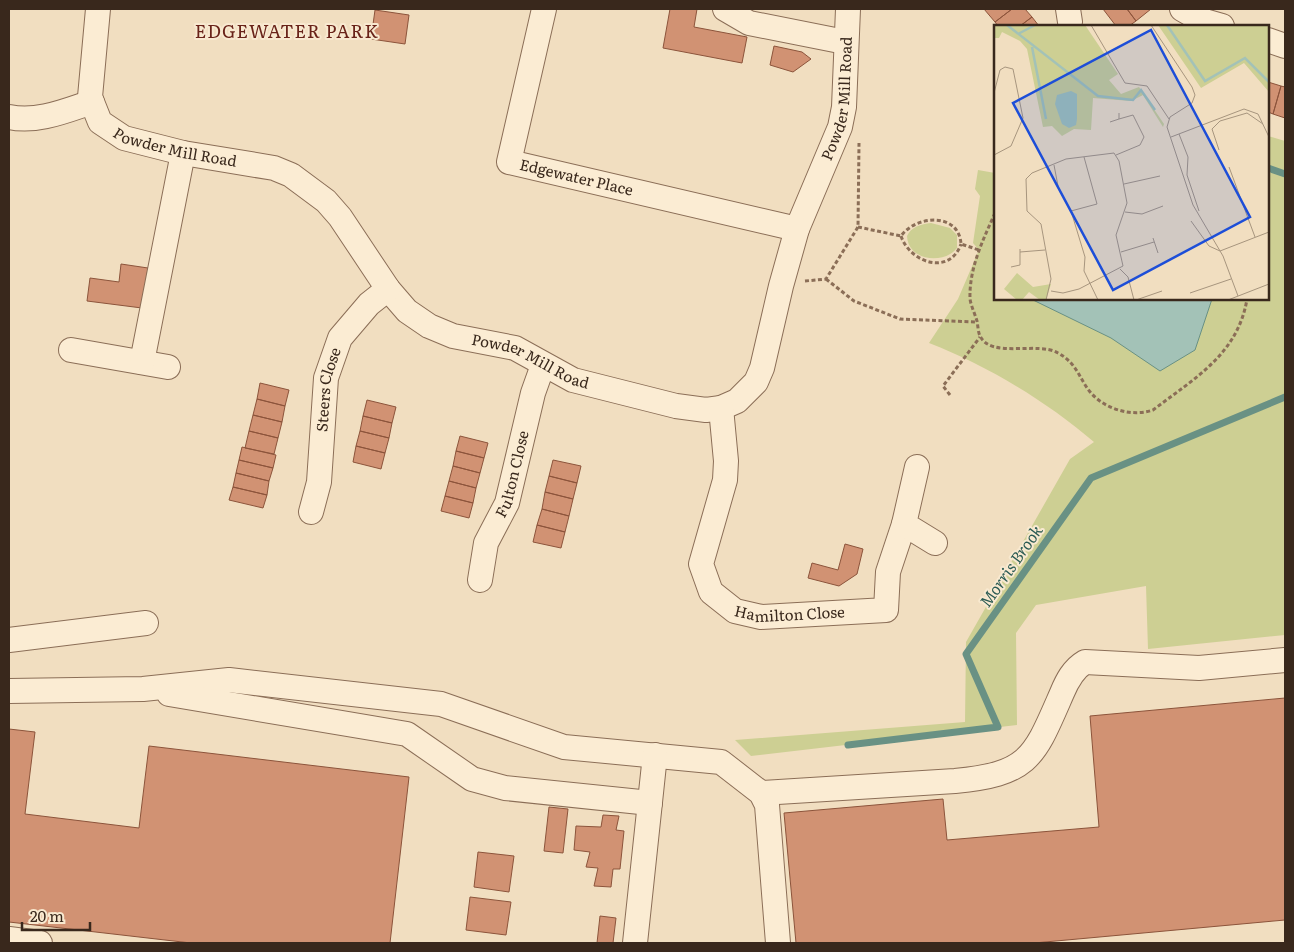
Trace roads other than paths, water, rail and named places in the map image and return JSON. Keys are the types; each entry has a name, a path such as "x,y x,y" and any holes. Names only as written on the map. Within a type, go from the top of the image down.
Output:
{"street":[{"name":"Powder Mill Road","path":"98,9 90,97 100,122 124,138 183,153 274,168 291,175 310,187 326,201 340,217 388,289 407,311 429,326 453,336 515,348 573,380 692,409 721,408 737,401 756,382 762,368 780,286 797,229 840,127 844,107 845,42 848,9"},
{"name":"Edgewater Place","path":"544,9 509,162 797,229"},
{"path":"725,9 749,23 845,42"},
{"path":"1182,9 1201,20 1218,25"},
{"path":"1269,40 1285,46"},
{"path":"9,117 24,120 57,114 92,102"},
{"path":"142,362 183,153"},
{"name":"Steers Close","path":"311,512 319,482 326,378 340,338 369,304 388,289"},
{"path":"71,350 168,367"},
{"name":"Fulton Close","path":"480,580 486,542 507,503 533,393 543,364"},
{"name":"Hamilton Close","path":"721,408 726,461 724,480 701,564 711,592 735,611 761,617 886,610 888,572 904,524 917,467"},
{"path":"904,524 935,543"},
{"path":"9,640 146,623"},
{"path":"761,793 955,781 986,778 1004,773 1024,761 1035,750 1046,733 1068,679 1084,662 1199,668 1285,660"},
{"path":"9,691 143,689 229,680 441,704 564,747 721,762 761,793 767,805 778,943"},
{"path":"143,689 232,706 406,734 472,778 505,788 650,803"},
{"path":"635,943 655,756"},
{"path":"9,940 40,943"}],"water":[{"path":"1033,300 1212,300 1195,350 1160,371 1111,338"}],"waterway":[{"path":"1269,168 1285,174"},
{"name":"Morris Brook","path":"848,745 998,727 966,654 1091,478 1285,397"}],"district":[{"name":"EDGEWATER PARK","path":"287,32"}]}
